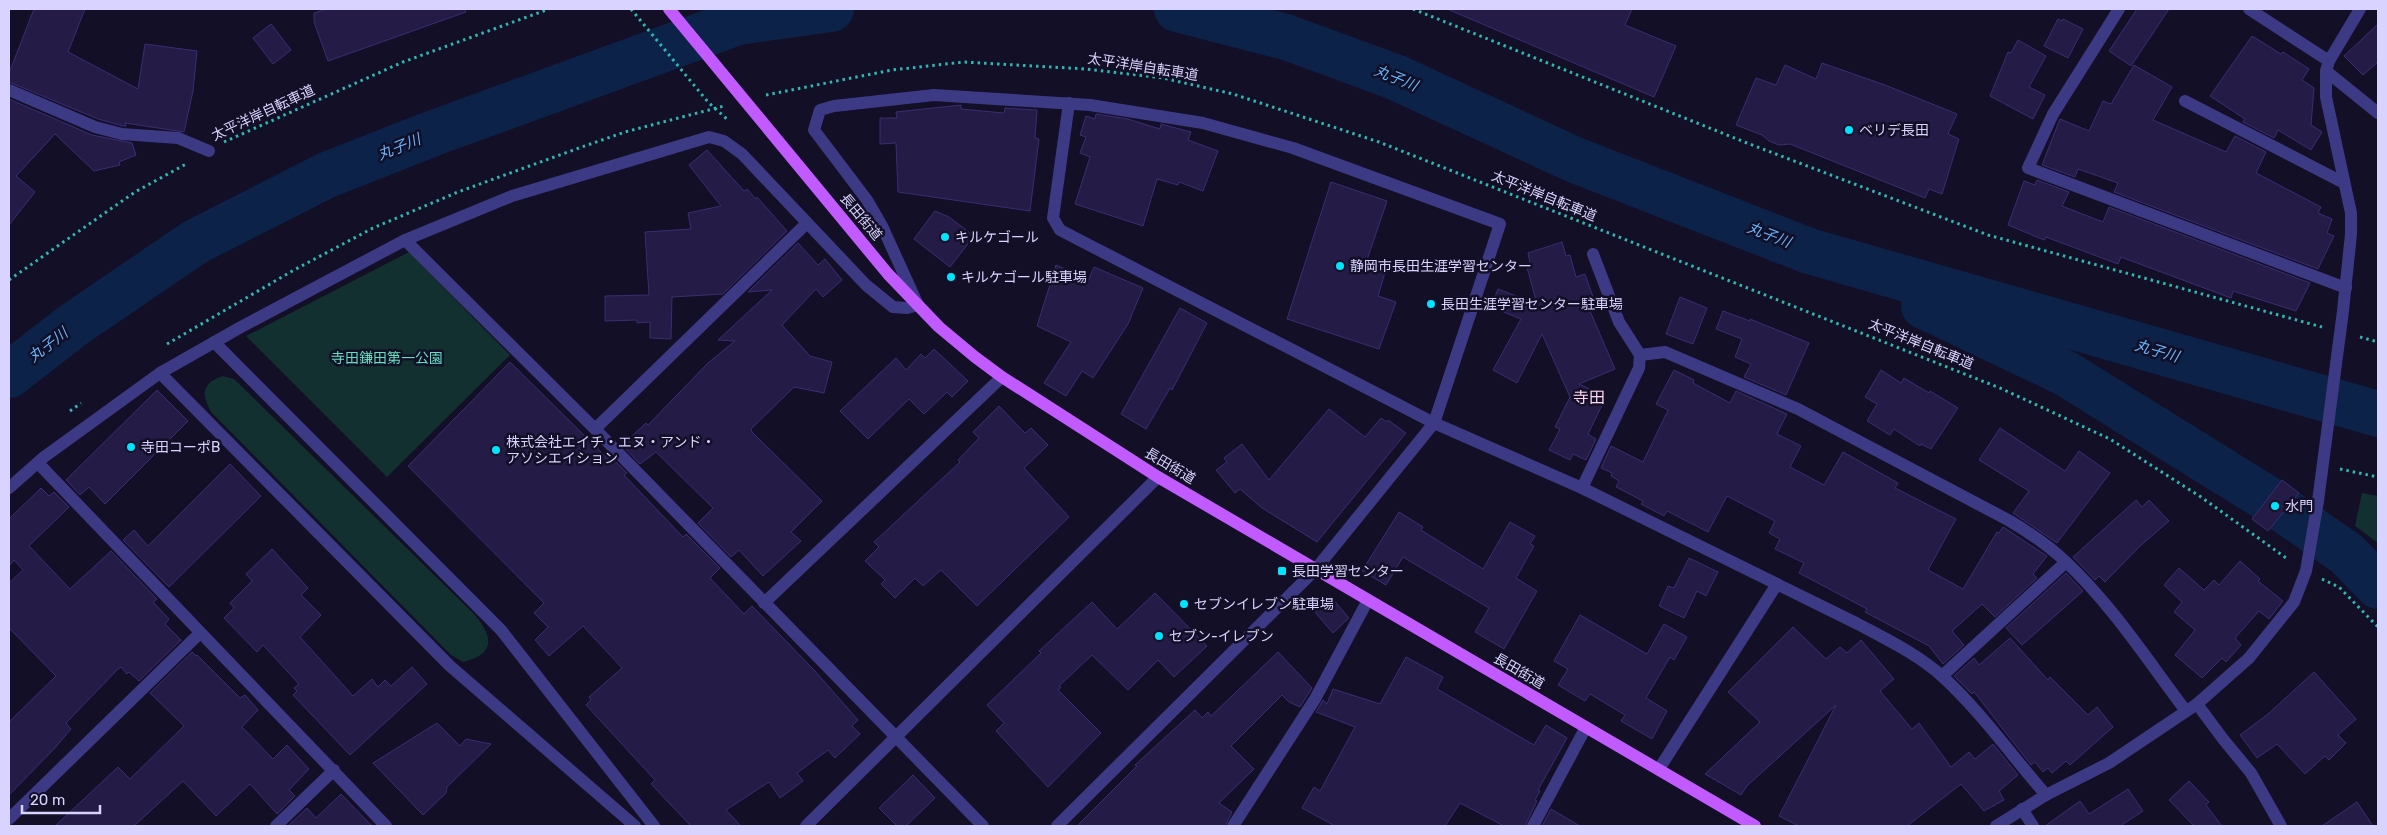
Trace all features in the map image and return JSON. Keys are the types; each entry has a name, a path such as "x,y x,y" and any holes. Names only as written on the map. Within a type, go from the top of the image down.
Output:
{"main road":[{"name":"長田街道","path":"669,9 888,274 939,327 1002,377 1158,477 1755,826"}],"street":[{"path":"2119,9 2053,114 2028,168 2346,288"},
{"path":"2249,9 2327,66 2378,113"},
{"path":"1996,826 2046,795 2109,763 2191,707 2249,658 2286,614 2302,586 2318,501 2346,288 2351,213 2326,97 2327,66 2360,9"},
{"path":"9,90 95,127 122,134 178,138 208,151"},
{"path":"9,488 38,462 160,373 405,240 512,196 709,137 724,141 742,154 866,285 893,307 907,308 918,305 882,226 867,200 814,130 820,110 834,106 934,96 1069,103 1203,123 1293,148 1500,224 1434,424 1316,570 1057,826"},
{"path":"2185,101 2344,183"},
{"path":"1069,103 1053,218 1060,230 1434,424 1582,488 1897,645 1942,676 1976,711 2046,795"},
{"path":"595,429 807,223"},
{"path":"405,240 595,429 983,826"},
{"path":"1582,488 1639,368 1640,355 1619,322 1593,254"},
{"path":"214,342 501,630 654,826"},
{"path":"1640,355 1665,352 1798,410 2010,521 2036,538 2066,562 2102,600 2191,707 2223,740 2251,773 2281,826"},
{"path":"160,373 450,666 635,826"},
{"path":"764,603 1002,377"},
{"path":"38,462 386,826"},
{"path":"806,826 898,738 1158,477"},
{"path":"1942,676 2066,562"},
{"path":"1659,769 1777,584"},
{"path":"1234,826 1315,699 1368,600"},
{"path":"9,818 200,633"},
{"path":"1534,826 1586,727"},
{"path":"276,826 334,770"},
{"path":"2022,809 2033,826"}],"path":[{"name":"太平洋岸自転車道","path":"9,280 135,192 226,141 403,62 549,9"},
{"path":"631,9 708,102"},
{"path":"1414,9 1747,143 1988,235 2339,335 2378,342"},
{"name":"太平洋岸自転車道","path":"715,108 741,96 892,70 964,62 1086,69 1163,78 1241,96 1379,142 2000,388 2110,439 2201,497 2306,572 2339,587 2378,627"},
{"path":"2323,460 2378,477"}],"green space":[{"name":"寺田鎌田第一公園","path":"409,252 510,355 387,477 246,336"},
{"path":"223,376 234,379 475,615 488,637 486,649 481,654 474,659 463,662 451,655 212,413 206,401 205,390 210,382"},
{"path":"2362,493 2378,496 2378,543 2355,526"}],"building":[{"path":"34,9 85,9 68,52 138,89 145,44 197,51 193,91 184,132 125,123 126,126 123,126 98,119 9,82 9,73"},
{"path":"327,9 465,9 466,12 328,61 314,22 314,13"},
{"path":"1447,9 1632,9 1625,25 1676,46 1654,97"},
{"path":"2137,9 2169,9 2131,66 2109,51"},
{"path":"2058,19 2062,21 2063,19 2083,29 2068,58 2044,46"},
{"path":"271,24 291,50 273,64 253,38"},
{"path":"2378,24 2378,62 2363,75 2344,56"},
{"path":"2252,36 2281,54 2283,52 2309,69 2302,80 2314,88 2311,125 2322,132 2311,150 2278,130 2274,138 2243,122 2245,119 2210,96"},
{"path":"2018,40 2046,56 2029,87 2045,95 2033,119 1990,96 2008,52 2011,53"},
{"name":"ベリデ長田","path":"1822,63 1885,85 1957,114 1948,134 1959,139 1942,194 1929,189 1925,198 1790,144 1779,145 1769,141 1762,135 1736,125 1756,78 1776,85 1785,65 1816,79"},
{"path":"2134,65 2172,87 2153,120 2226,152 2235,136 2266,152 2256,173 2321,207 2318,213 2332,219 2327,233 2334,236 2318,269 2114,192 2118,183 2078,169 2075,177 2042,165 2060,119 2089,131 2103,101 2111,104"},
{"path":"9,99 92,135 132,143 136,155 119,162 120,165 94,171 55,134 16,176 35,192 9,225"},
{"path":"961,105 961,109 1004,113 1005,108 1037,110 1035,138 1039,139 1030,211 898,192 896,143 880,144 880,118 897,118 896,112"},
{"path":"1096,114 1128,119 1160,129 1161,124 1191,132 1188,140 1218,151 1203,191 1179,182 1178,185 1157,179 1143,226 1075,204 1090,157 1080,153 1086,137 1080,135 1086,116 1095,119"},
{"path":"707,150 744,191 747,189 756,199 757,197 787,231 723,294 672,297 671,339 650,338 650,322 637,323 637,320 605,321 605,296 649,295 645,232 691,229 688,213 721,206 689,165"},
{"path":"2037,180 2069,192 2062,206 2103,222 2109,207 2310,283 2296,311 2233,291 2231,298 2121,257 2118,264 2046,237 2044,240 2008,225 2024,181 2035,185"},
{"name":"静岡市長田生涯学習センター","path":"1331,182 1387,201 1366,263 1386,269 1378,296 1396,302 1379,349 1287,319"},
{"path":"935,211 949,217 974,236 950,267 914,239"},
{"path":"1562,242 1566,256 1570,255 1576,277 1585,274 1594,300 1586,302 1615,369 1579,384 1606,397 1588,434 1596,439 1586,460 1573,454 1570,460 1549,450 1560,429 1555,427 1570,397 1542,334 1517,383 1493,370 1521,319 1491,307 1498,289 1537,304 1526,264 1530,263 1528,253"},
{"path":"798,243 818,265 825,259 842,280 823,297 816,289 782,325 810,356 832,362 824,393 794,387 751,429 822,501 791,532 801,541 763,576 739,550 731,557 698,523 713,508 656,452 640,464 622,445 646,423 648,425 708,363 735,341 718,340 772,290 748,292"},
{"path":"1056,265 1089,279 1094,267 1143,288 1128,324 1093,378 1082,371 1066,396 1044,383 1071,342 1037,326"},
{"path":"1680,297 1707,308 1693,344 1666,334"},
{"path":"1180,308 1207,323 1172,390 1170,388 1146,429 1121,414"},
{"path":"1723,311 1750,321 1750,319 1809,343 1786,395 1744,377 1751,364 1735,357 1742,339 1716,329"},
{"path":"934,349 968,381 952,397 947,392 924,414 909,399 868,439 840,411 896,358 906,370 921,354 925,358"},
{"path":"510,362 607,458 610,456 627,473 624,475 683,537 686,534 720,568 710,578 744,614 752,606 814,670 858,720 852,726 860,734 835,758 828,750 797,773 803,781 780,798 769,782 726,810 741,826 691,826 651,784 655,780 586,705 591,700 589,697 622,668 583,626 549,656 535,640 548,627 534,613 544,603 408,466"},
{"path":"1674,370 1694,380 1693,383 1730,403 1736,391 1787,414 1777,434 1801,446 1790,467 1824,485 1843,452 1898,483 1895,488 1956,519 1928,570 1963,589 1997,532 1999,533 2003,527 2047,556 2033,574 2037,578 1995,617 1982,604 1952,631 1964,645 1943,664 1929,646 1865,612 1867,609 1799,573 1804,563 1775,549 1780,539 1769,533 1775,521 1727,496 1708,532 1667,511 1664,516 1641,504 1643,501 1616,487 1619,481 1611,476 1612,473 1601,468 1611,446 1643,462 1668,410 1656,404"},
{"path":"1881,370 1901,383 1904,378 1958,408 1931,449 1921,444 1920,446 1894,429 1890,435 1867,421 1877,404 1865,397"},
{"name":"寺田コーポB","path":"157,390 188,421 105,504 89,487 80,495 66,480"},
{"path":"999,406 1025,433 1031,428 1048,445 1024,468 1069,517 977,606 941,570 923,586 915,578 895,598 881,584 885,580 865,561 879,547 874,542 960,462 958,460 979,438 973,432"},
{"path":"1329,409 1365,437 1381,418 1387,422 1388,420 1406,433 1317,542 1262,508 1240,489 1235,493 1216,470 1227,462 1224,458 1242,444 1269,480"},
{"path":"2000,428 2065,471 2079,451 2110,473 2057,543 2013,513 2029,491 1979,460"},
{"name":"寺田コーポB","path":"230,464 261,496 169,587 123,540 134,530 148,546"},
{"name":"水門","path":"2282,480 2299,493 2268,531 2252,519"},
{"path":"41,488 49,496 54,492 69,507 29,546 70,589 111,551 157,599 153,602 169,619 165,624 181,640 139,681 129,672 127,674 121,667 118,669 66,723 71,729 9,795 9,722 56,676 9,628 9,583 23,570 14,560 9,566 9,519"},
{"path":"2136,500 2142,507 2149,500 2169,521 2139,547 2105,582 2099,576 2095,580 2073,557"},
{"path":"1399,512 1423,527 1421,530 1483,569 1510,522 1535,536 1530,544 1534,546 1516,578 1537,591 1504,649 1475,632 1489,608 1403,557 1386,585 1362,571"},
{"path":"272,549 308,588 301,595 321,615 300,637 353,696 372,679 378,687 385,680 391,686 412,667 427,684 350,755 293,695 297,691 294,688 299,684 263,645 257,652 224,618 234,608 230,603 252,581 246,574"},
{"path":"1689,558 1718,572 1706,596 1697,591 1684,618 1659,606 1668,586 1674,588"},
{"path":"2240,561 2260,579 2258,581 2283,601 2269,619 2259,611 2235,638 2241,645 2226,662 2222,658 2202,678 2175,655 2195,630 2174,612 2182,602 2164,585 2179,568 2204,590 2214,580 2219,585"},
{"path":"2066,573 2083,591 2022,645 2006,628"},
{"path":"1155,593 1207,646 1174,677 1158,660 1128,690 1092,655 1059,686 1061,687 1058,690 1101,733 1048,787 996,731 1004,723 987,705 1041,653 1039,651 1092,602 1117,629"},
{"path":"1331,597 1349,618 1333,633 1314,611"},
{"path":"1580,615 1647,654 1664,624 1687,637 1674,660 1670,657 1646,698 1667,711 1652,739 1621,721 1625,715 1590,694 1585,701 1558,685 1568,669 1554,661"},
{"path":"1793,627 1826,659 1840,647 1847,653 1861,640 1894,679 1880,691 1912,729 1919,723 1951,767 1969,752 1975,759 1993,744 2018,775 1999,791 2004,800 1984,811 1961,784 1907,826 1799,826 1779,816 1836,705 1747,786 1741,795 1705,774 1760,722 1728,692"},
{"path":"2010,638 2048,680 2050,677 2088,715 2097,707 2113,727 2070,765 2066,761 2052,773 2048,768 2043,772 2035,762 2031,765 1974,692 1972,694 1954,676 1974,658 1979,665"},
{"path":"192,652 240,698 245,695 258,710 242,727 273,759 287,745 309,769 289,790 295,796 277,814 250,784 216,816 183,781 134,826 55,826 118,767 130,779 184,726 150,693"},
{"path":"1278,652 1312,688 1300,707 1289,702 1282,695 1231,746 1254,769 1219,803 1232,812 1225,826 1077,826 1137,766 1135,765 1195,710 1202,718 1208,712 1211,716"},
{"path":"1406,657 1443,677 1437,689 1534,745 1546,725 1567,738 1538,790 1540,791 1535,800 1537,801 1525,826 1504,826 1460,803 1445,826 1335,826 1302,808 1314,787 1320,791 1355,727 1316,712 1323,700 1327,704 1333,689 1380,704"},
{"path":"2314,672 2356,719 2338,735 2346,743 2329,760 2325,756 2305,774 2277,744 2257,758 2240,735 2268,714"},
{"path":"437,723 460,746 466,739 491,744 447,787 446,793 423,815 373,763"},
{"path":"913,775 935,798 906,826 897,826 879,808"},
{"path":"2189,781 2209,802 2206,805 2222,826 2194,826 2169,800"},
{"path":"2128,789 2143,811 2120,826 2045,826 2080,801 2089,814"},
{"path":"341,794 372,826 288,826 307,808 316,818"},
{"path":"2357,802 2373,826 2322,826"},
{"path":"1551,809 1580,826 1542,826"}],"waterway":[{"name":"丸子川","path":"9,375 72,326 195,242 327,175 431,134 738,22 831,9"},
{"name":"丸子川","path":"1177,9 1286,37 1395,77 1575,160 1809,251 2378,414"},
{"path":"1924,306 2065,373 2271,501 2347,554 2378,586"}],"place":[{"name":"ベリデ長田","path":"1849,130"},
{"name":"キルケゴール","path":"945,237"},
{"name":"静岡市長田生涯学習センター","path":"1340,266"},
{"name":"キルケゴール駐車場","path":"951,277"},
{"name":"長田生涯学習センター駐車場","path":"1431,304"},
{"name":"寺田コーポB","path":"131,447"},
{"name":"株式会社エイチ・エヌ・アンド・ アソシエイション","path":"496,450"},
{"name":"水門","path":"2275,506"},
{"name":"長田学習センター","path":"1282,571"},
{"name":"セブンイレブン駐車場","path":"1184,604"},
{"name":"セブン-イレブン","path":"1159,636"}],"district":[{"name":"寺田","path":"1589,397"}]}
